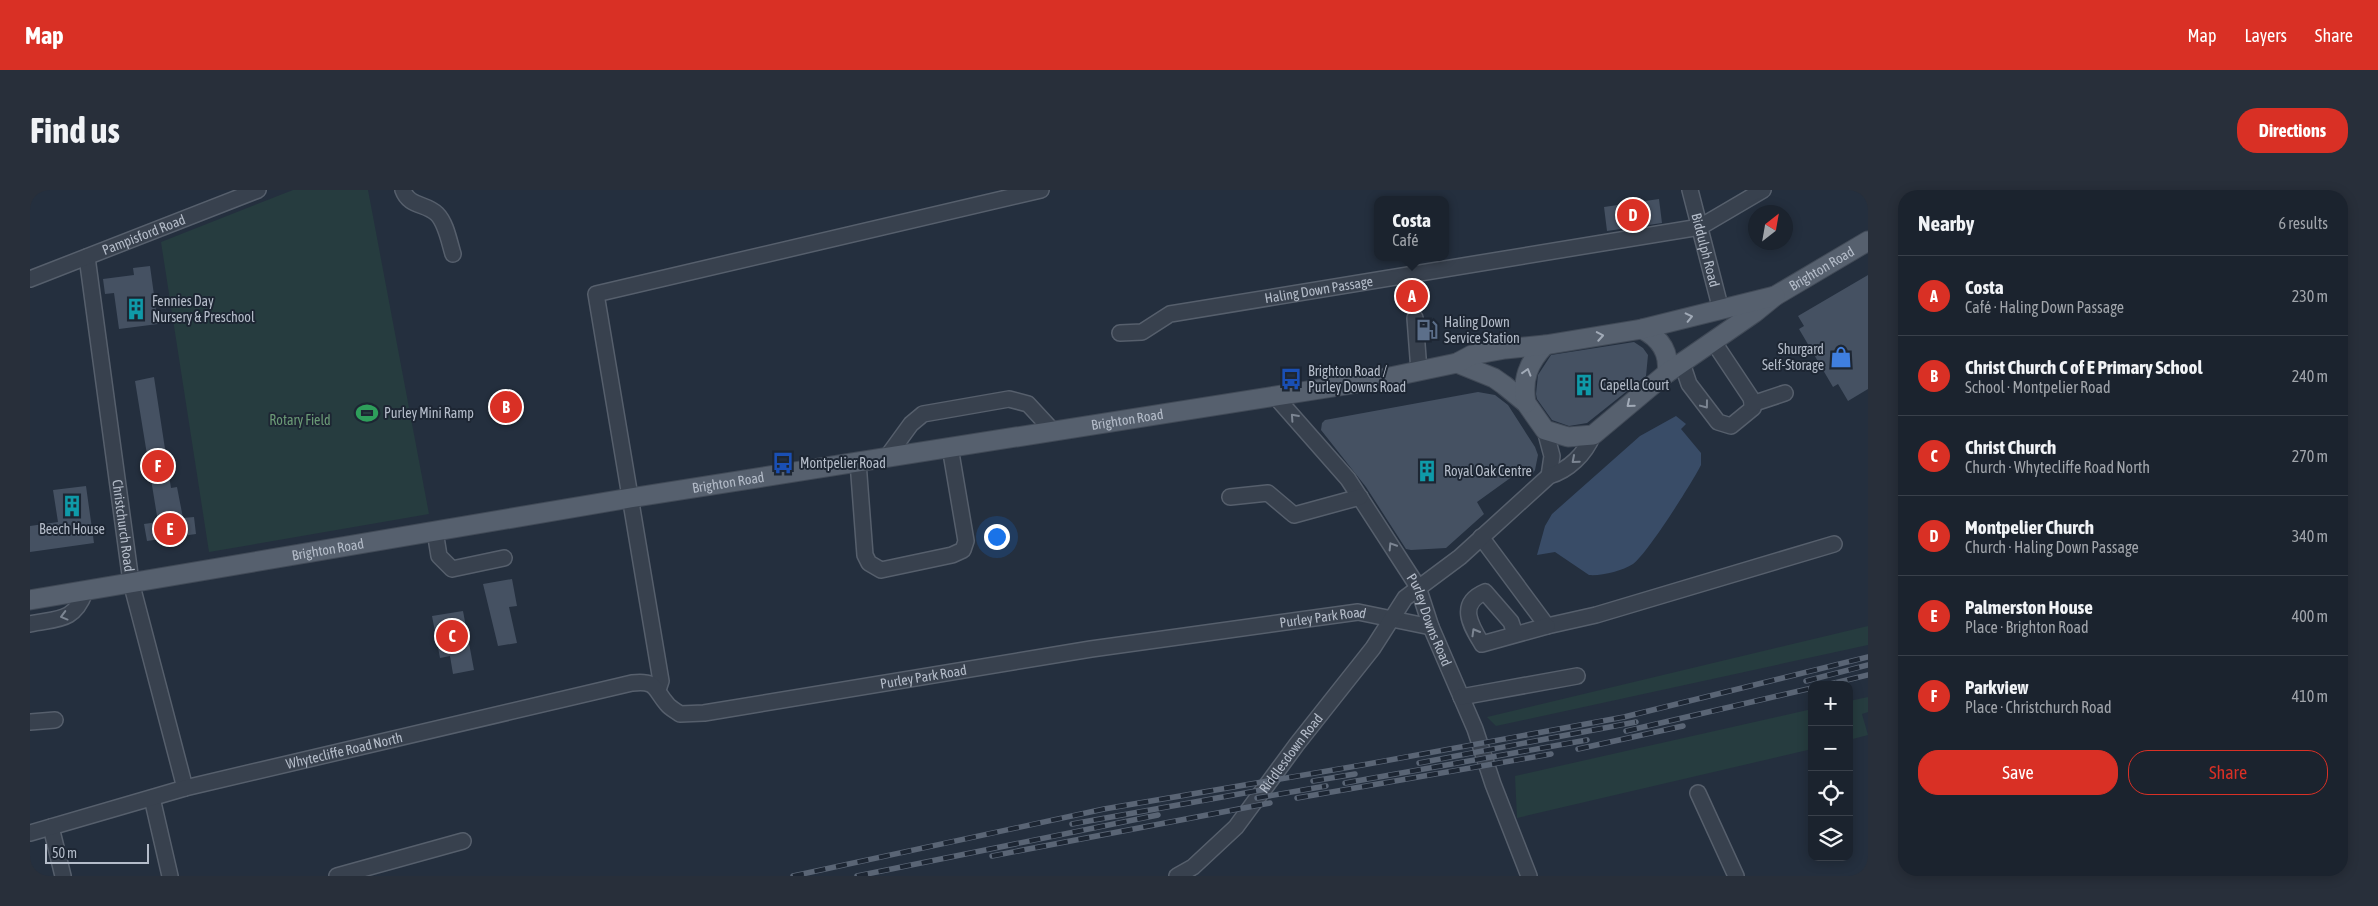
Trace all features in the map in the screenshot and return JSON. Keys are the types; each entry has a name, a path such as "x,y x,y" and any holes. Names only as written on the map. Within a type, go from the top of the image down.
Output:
{"main road":[{"name":"Brighton Road","path":"30,600 630,498 1275,396 1419,371 1456,363 1472,355 1642,329 1775,296 1868,241"},
{"path":"1456,363 1494,378 1526,404 1545,430 1568,437 1594,435 1675,368 1775,296"},
{"path":"1642,329 1655,336 1663,346 1668,360 1675,368"},
{"path":"1526,404 1524,385 1528,367 1545,345"}],"street":[{"name":"Pampisford Road","path":"30,279 258,190"},
{"path":"403,190 405,197 414,204 437,214 444,225 453,254"},
{"path":"658,690 661,681 596,294 1041,190"},
{"name":"Biddulph Road","path":"1690,190 1721,310"},
{"path":"1700,228 1763,190"},
{"name":"Haling Down Passage","path":"1120,333 1142,332 1173,314 1700,228"},
{"name":"Christchurch Road","path":"86,257 131,582 185,788"},
{"path":"1415,318 1419,371"},
{"path":"1675,368 1690,384 1718,422 1731,426 1753,408 1713,341"},
{"path":"1752,404 1786,393"},
{"name":"Purley Downs Road","path":"1275,396 1348,479 1418,588 1474,729 1529,876"},
{"path":"887,457 911,424 923,414 1009,399 1028,404 1053,431"},
{"path":"1545,430 1552,456 1549,476"},
{"name":"Riddlesdown Road","path":"1177,876 1193,872 1236,827 1296,744 1373,648 1405,598 1460,557 1549,476 1562,471 1587,449 1594,435"},
{"path":"858,462 865,555 869,563 881,570 952,555 963,550 966,541 950,447"},
{"path":"1230,497 1268,493 1294,515 1360,497"},
{"path":"435,531 439,556 452,569 504,558"},
{"path":"1480,537 1547,626"},
{"path":"1515,634 1596,615 1834,544"},
{"path":"30,624 71,615 80,606 85,592"},
{"name":"Purley Park Road","path":"658,690 667,704 680,714 704,713 1091,649 1358,612 1392,618"},
{"path":"1392,618 1432,627"},
{"path":"1461,697 1577,676"},
{"name":"Whytecliffe Road North","path":"30,833 185,788 632,683 644,682 652,684 658,690"},
{"path":"30,722 55,720"},
{"path":"1698,793 1736,876"},
{"path":"152,798 170,876"},
{"path":"51,827 63,876"},
{"path":"337,876 463,841"}],"green space":[{"name":"Rotary Field","path":"293,190 368,190 429,514 209,552 161,242"},
{"path":"1868,626 1868,645 1496,726 1487,717"},
{"path":"1868,697 1868,712 1862,714 1868,735 1853,739 1853,726 1853,700"},
{"path":"1808,710 1808,750 1517,818 1515,776"}],"water":[{"path":"1676,416 1686,424 1681,429 1701,453 1701,465 1669,518 1640,558 1628,567 1618,571 1600,575 1589,575 1555,552 1537,555 1545,526 1552,514 1640,436"}],"building":[{"path":"1659,199 1662,223 1607,231 1604,207"},
{"name":"Fennies Day Nursery & Preschool","path":"150,266 158,324 119,329 114,293 105,294 103,279 134,275 133,268"},
{"name":"Shurgard Self-Storage","path":"1868,275 1868,389 1848,401 1838,384 1833,387 1799,329 1804,326 1798,316"},
{"name":"Capella Court","path":"1634,342 1643,348 1648,355 1646,376 1587,423 1569,426 1552,420 1537,399 1536,394 1538,375 1551,355"},
{"path":"154,377 171,488 177,487 183,518 194,517 196,534 147,541 144,524 158,522 135,381"},
{"name":"Royal Oak Centre","path":"1478,392 1495,395 1508,405 1535,447 1538,455 1535,470 1531,476 1523,469 1477,502 1484,514 1446,548 1406,549 1366,487 1321,430 1322,423 1325,420"},
{"name":"Beech House","path":"86,486 94,543 30,552 30,526 58,522 53,490"},
{"path":"512,579 517,606 509,607 517,643 498,646 483,584"},
{"path":"463,611 474,670 453,674 450,656 440,658 432,616"}],"railway":[{"path":"793,876 1104,809 1368,764 1624,717 1868,657"},
{"path":"1806,681 1868,665"},
{"path":"1843,681 1868,675"},
{"path":"1626,731 1808,689"},
{"path":"1419,763 1636,722"},
{"path":"1578,749 1683,726"},
{"path":"1345,783 1587,740"},
{"path":"1297,798 1551,754"},
{"path":"1313,781 1355,774"},
{"path":"1257,798 1326,786"},
{"path":"1072,824 1267,789"},
{"path":"992,856 1270,803"},
{"path":"857,876 1158,815"}],"place":[{"name":"Montpelier Church","path":"1633,215"},
{"name":"Costa","path":"1412,296"},
{"name":"Fennies Day Nursery & Preschool","path":"136,309"},
{"name":"Haling Down Service Station","path":"1427,330"},
{"name":"Shurgard Self-Storage","path":"1841,357"},
{"name":"Brighton Road / Purley Downs Road","path":"1291,379"},
{"name":"Capella Court","path":"1584,385"},
{"name":"Christ Church C of E Primary School","path":"506,407"},
{"name":"Purley Mini Ramp","path":"367,413"},
{"name":"Montpelier Road","path":"783,463"},
{"name":"Parkview","path":"158,466"},
{"name":"Royal Oak Centre","path":"1427,471"},
{"name":"Beech House","path":"72,506"},
{"name":"Palmerston House","path":"170,529"},
{"name":"Christ Church","path":"452,636"}]}
